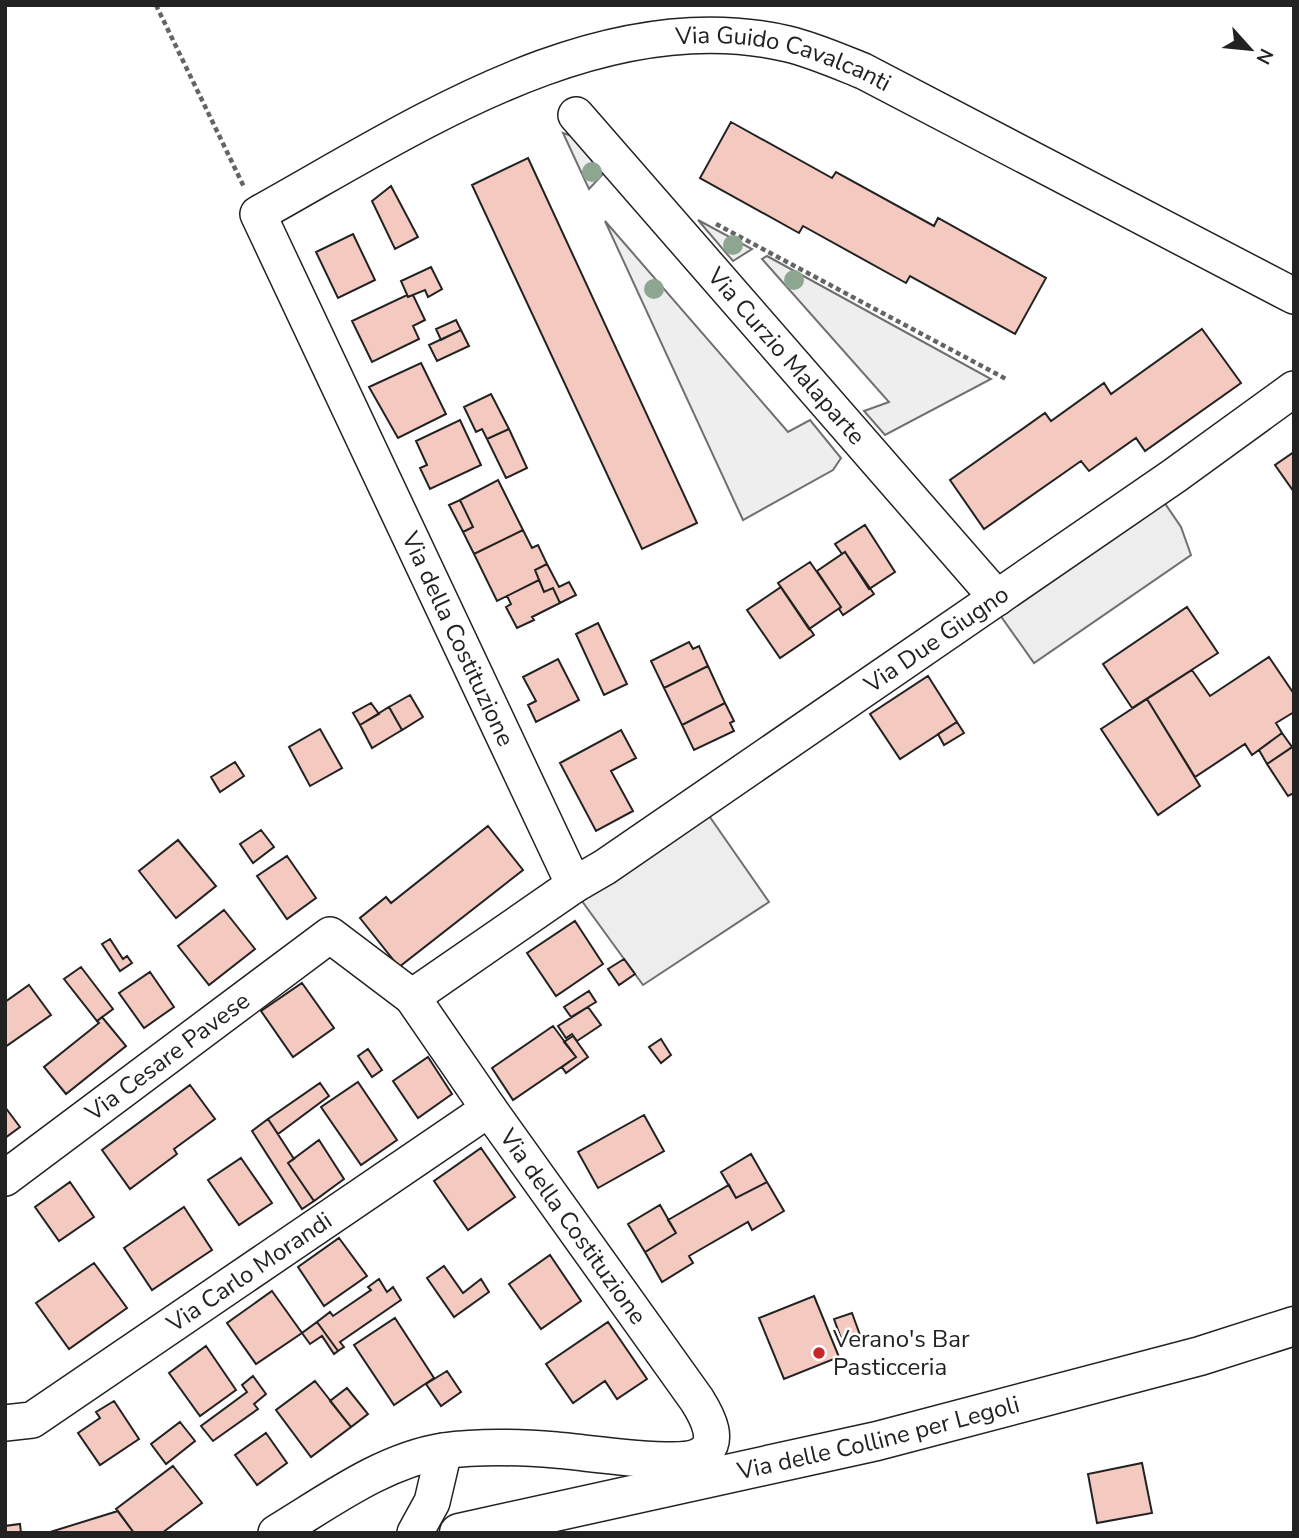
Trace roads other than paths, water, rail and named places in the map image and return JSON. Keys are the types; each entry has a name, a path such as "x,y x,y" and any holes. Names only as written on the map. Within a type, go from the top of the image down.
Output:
{"main road":[{"name":"Via delle Colline per Legoli","path":"459,1533 877,1441 1200,1356 1294,1326"}],"street":[{"name":"Via Guido Cavalcanti","path":"258,214 444,111 502,83 572,58 623,45 685,35 719,36 787,44 863,71 1294,296"},
{"name":"Via Curzio Malaparte","path":"576,115 997,598"},
{"name":"Via della Costituzione","path":"258,214 574,885"},
{"name":"Via Due Giugno","path":"574,885 605,867 997,598 1197,460 1294,389"},
{"path":"412,997 574,885"},
{"name":"Via della Costituzione","path":"330,935 412,997 707,1416 711,1441 709,1448 695,1458 625,1458 555,1450 502,1448 444,1451"},
{"name":"Via Cesare Pavese","path":"5,1178 330,935"},
{"name":"Via Carlo Morandi","path":"5,1423 32,1420 489,1109"},
{"path":"276,1533 377,1473 406,1461 444,1451 432,1502 415,1533"}],"place":[{"name":"Verano's Bar Pasticceria","path":"819,1353"}]}
